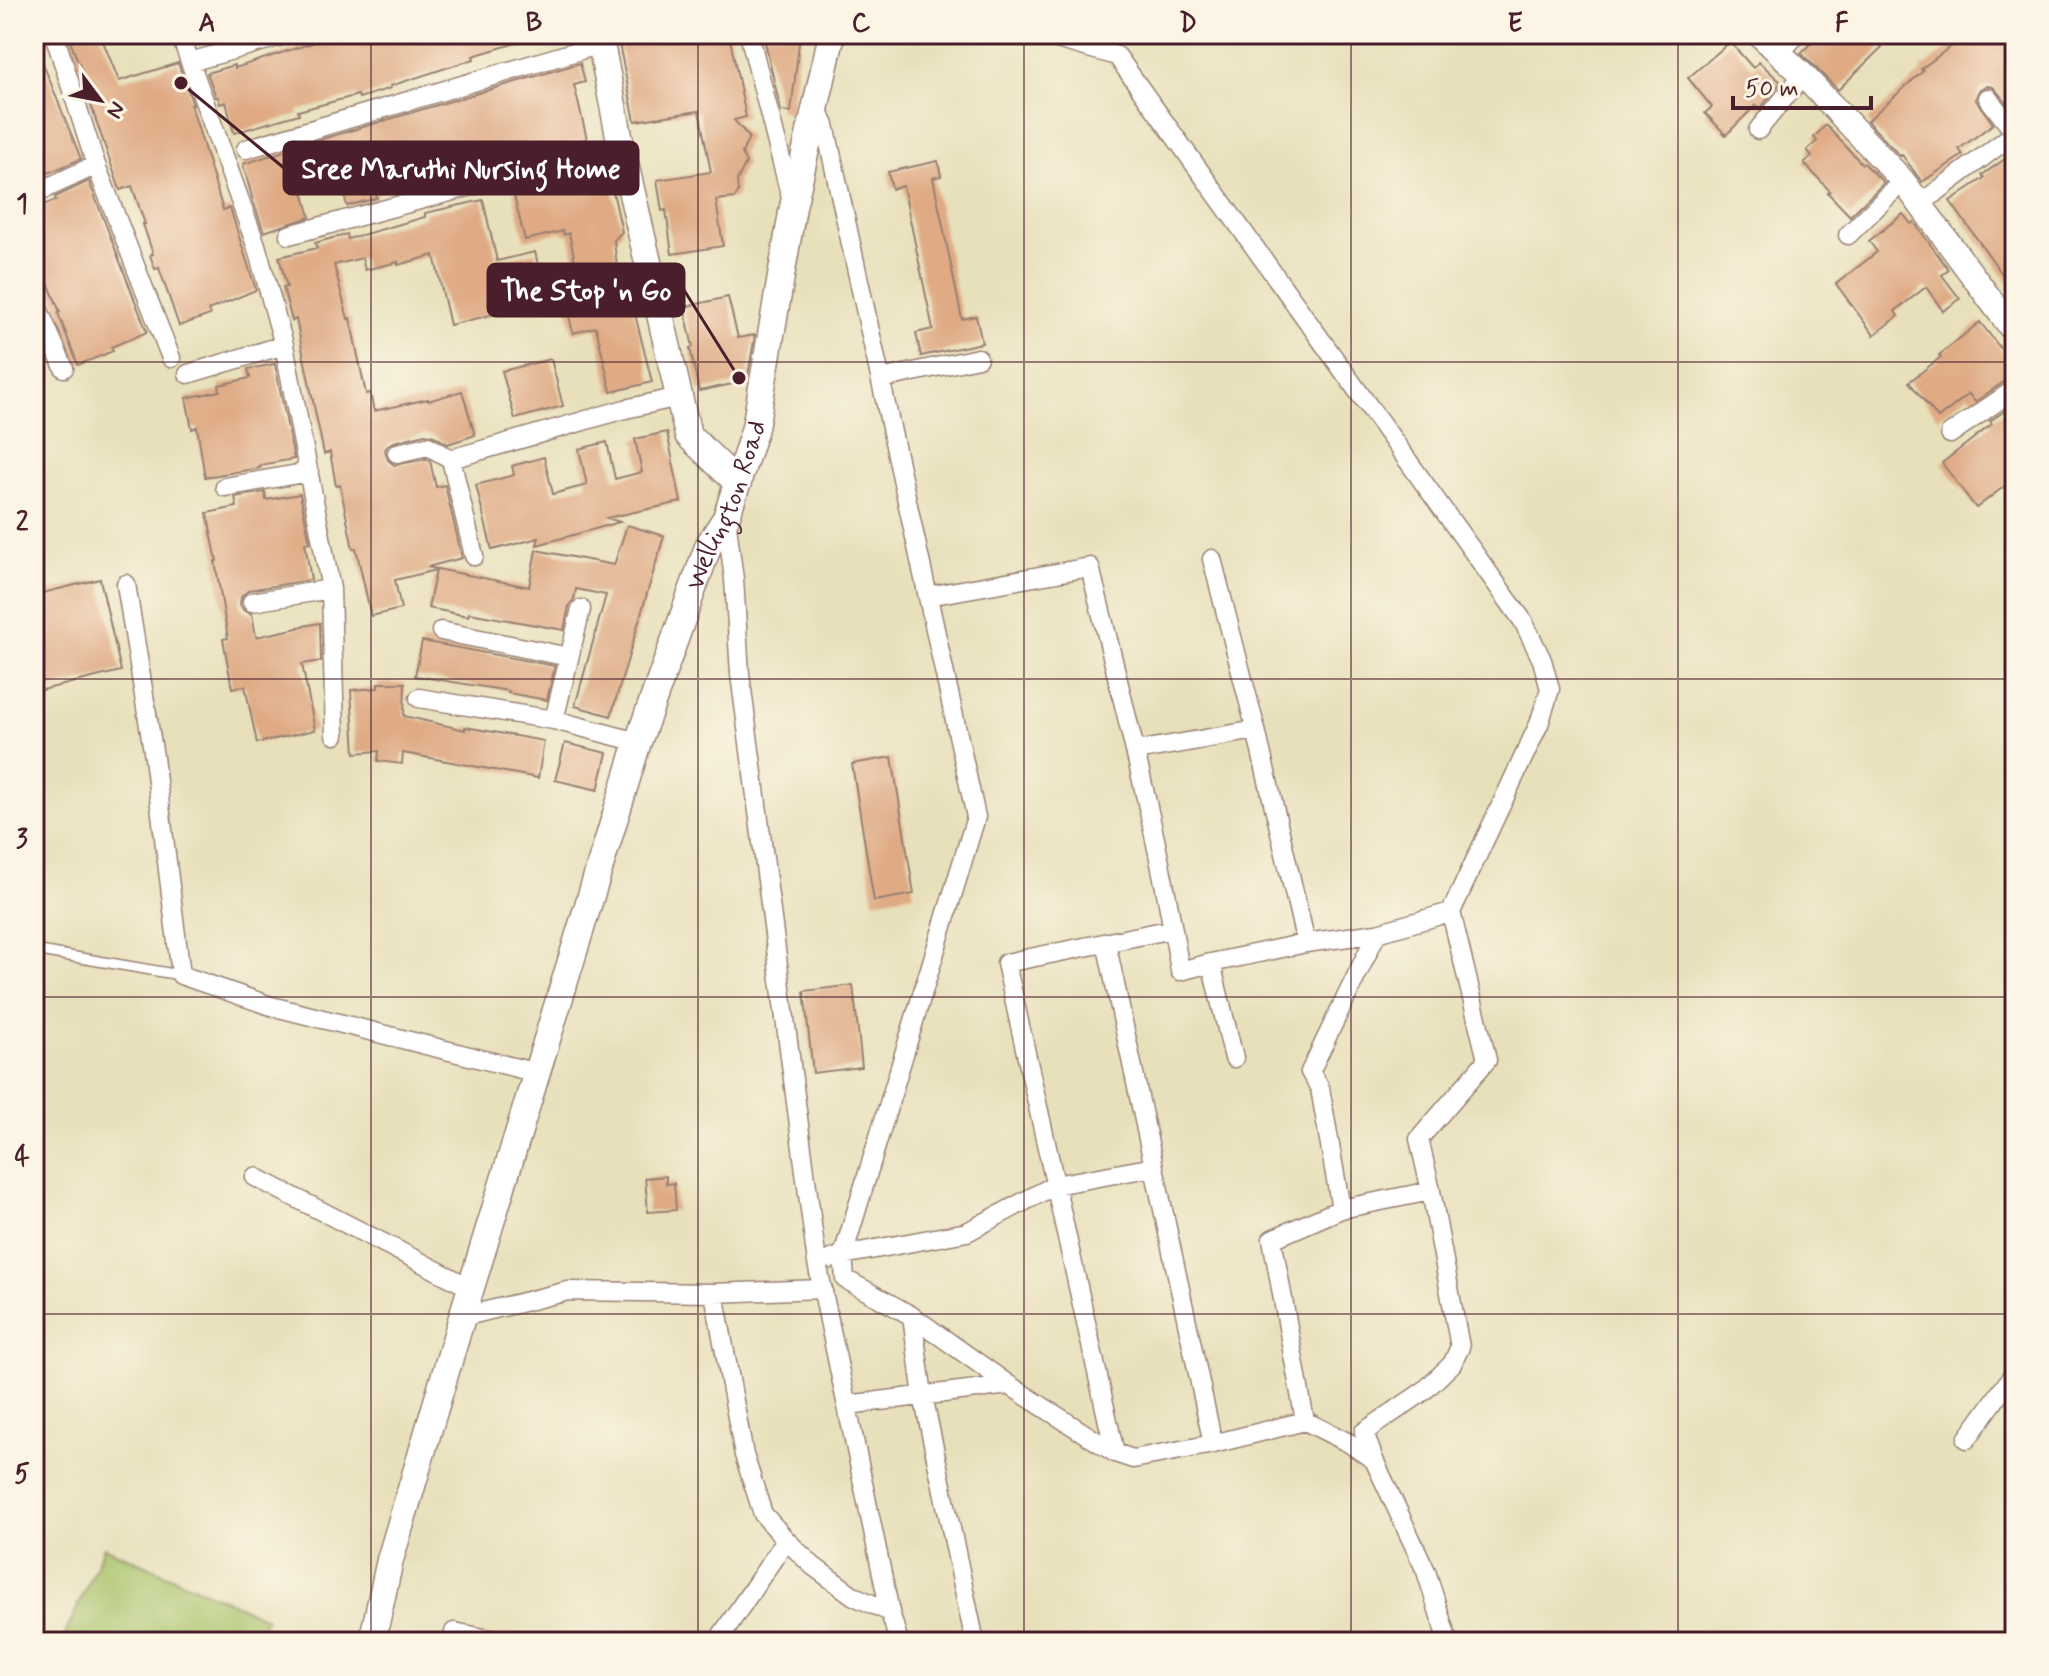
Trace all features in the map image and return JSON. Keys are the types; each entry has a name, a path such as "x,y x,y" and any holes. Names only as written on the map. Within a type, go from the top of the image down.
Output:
{"main road":[{"name":"Wellington Road","path":"372,1642 390,1560 638,742 709,544 726,518 755,428 793,207 832,34"},
{"path":"600,39 621,146 688,435 738,483"}],"street":[{"path":"54,34 96,165 171,358"},
{"path":"180,34 256,245 284,345 331,589 335,735"},
{"path":"190,62 252,39 289,34"},
{"path":"749,34 793,207"},
{"path":"1039,34 1117,56 1523,621 1542,660 1550,689 1539,724 1451,912 1487,1060 1419,1139 1460,1347 1452,1364 1424,1391 1364,1432 1426,1571 1448,1642"},
{"path":"1759,34 1803,75 1903,181 2011,318"},
{"path":"1779,54 1797,34"},
{"path":"246,149 600,39"},
{"path":"1758,130 1803,75"},
{"path":"1920,204 2015,133 1988,98"},
{"path":"816,107 825,125 976,817 843,1255 845,1279 912,1316 1009,1385 1115,1453 1133,1459 1213,1444 1305,1421 1349,1443 1374,1460"},
{"path":"289,235 621,146"},
{"path":"34,194 96,165"},
{"path":"1848,235 1903,181"},
{"path":"34,299 64,368"},
{"path":"188,374 284,345"},
{"path":"881,379 978,358"},
{"path":"1950,434 2015,389"},
{"path":"397,453 428,446 451,459 625,409 679,397"},
{"path":"451,459 474,556"},
{"path":"225,487 309,472"},
{"path":"726,518 734,579 740,674 817,1263 890,1612 899,1642"},
{"path":"1212,559 1306,943"},
{"path":"928,596 1090,567 1136,751 1180,971 1306,943 1377,933 1451,912"},
{"path":"126,584 154,757 181,975 271,1006 537,1073"},
{"path":"252,602 331,589"},
{"path":"554,720 581,609"},
{"path":"441,631 569,657"},
{"path":"419,698 554,720 638,742"},
{"path":"1136,751 1256,730"},
{"path":"1115,1453 1006,963 1173,929"},
{"path":"1341,1209 1320,1088 1310,1072 1377,933"},
{"path":"1106,942 1213,1444"},
{"path":"1211,963 1234,1058"},
{"path":"817,1263 843,1255 967,1232 1055,1185 1154,1167"},
{"path":"255,1177 471,1288"},
{"path":"1305,1421 1272,1239 1341,1209 1431,1191"},
{"path":"462,1317 568,1291 714,1293 823,1289"},
{"path":"714,1293 744,1455 763,1514 813,1566 854,1596 890,1612"},
{"path":"912,1316 923,1396 975,1642"},
{"path":"1967,1439 2015,1372"},
{"path":"847,1405 1009,1385"},
{"path":"717,1642 786,1540"},
{"path":"454,1632 504,1642"}],"lane":[{"path":"34,950 181,975"}],"green space":[{"path":"104,1547 266,1618 255,1642 62,1642"}],"building":[{"path":"67,34 100,34 119,81 178,63 223,210 230,208 256,290 208,310 210,315 179,326 159,268 155,269 150,255 153,254 132,186 120,190 88,97 92,96"},
{"path":"319,34 532,34 533,38 473,56 474,59 391,88 298,111 299,114 234,133 226,102 220,104 207,73 234,65 235,68 321,40"},
{"path":"617,34 729,34 746,117 734,120 749,137 742,153 746,163 737,180 735,198 716,200 723,246 672,254 666,210 662,211 657,180 711,172 699,111 635,121"},
{"path":"763,34 800,35 791,112 781,111"},
{"path":"1820,34 1869,34 1882,47 1838,90 1801,53"},
{"path":"1967,34 2015,34 2015,106 2012,109 1993,87 1980,89 1976,100 1993,124 1959,149 1963,155 1922,182 1902,155 1867,121 1923,71 1921,69"},
{"path":"34,41 81,159 34,179"},
{"path":"1730,42 1753,68 1759,62 1781,82 1760,109 1756,105 1726,135 1705,113 1712,107 1688,78"},
{"path":"580,63 585,82 574,85 587,139 530,153 531,157 506,164 504,158 439,175 440,178 376,194 377,198 347,206 336,161 298,173 310,217 264,232 243,164"},
{"path":"1826,125 1884,183 1850,216 1804,163 1812,156 1807,150 1817,141 1814,137"},
{"path":"2015,152 2015,292 1950,201"},
{"path":"938,161 941,176 933,178 962,319 976,316 982,343 921,356 916,333 933,329 903,186 892,189 888,172"},
{"path":"609,167 622,232 614,240 618,276 625,274 652,382 611,392 596,327 573,333 563,289 580,285 569,233 564,235 563,231 525,240 513,192 553,182 553,179"},
{"path":"89,181 147,332 111,347 113,351 78,365 34,248 34,209"},
{"path":"483,200 497,261 535,252 547,301 450,325 434,255 365,270 362,258 334,265 350,318 366,394 370,393 374,411 462,391 475,435 448,444 425,434 394,442 385,450 388,460 394,465 426,459 430,461 436,487 445,485 462,558 427,567 529,587 536,550 614,565 627,525 664,536 611,716 575,706 606,595 576,589 564,630 469,613 468,616 428,608 436,570 395,580 401,609 371,616 340,485 336,486 330,452 324,454 296,319 292,321 283,287 287,287 279,257 317,248 315,243 347,234 348,239 425,217 425,213"},
{"path":"1903,214 1911,224 1914,222 1949,270 1942,275 1960,299 1943,311 1926,287 1895,311 1898,316 1874,335 1836,284 1877,252 1869,241"},
{"path":"728,297 738,338 755,335 747,381 699,391 684,307"},
{"path":"1980,322 2015,367 2015,377 1975,402 1969,394 1938,418 1909,382"},
{"path":"551,359 563,406 515,419 502,371"},
{"path":"275,364 294,459 205,477 197,427 192,429 186,398 220,391 219,385 250,378 248,369"},
{"path":"2015,404 2015,478 1976,508 1942,463 1992,424 1990,421"},
{"path":"667,432 681,502 607,518 620,522 537,545 539,538 492,550 476,485 514,475 512,466 544,457 553,494 587,485 579,449 607,442 615,479 642,472 635,439"},
{"path":"265,492 266,500 300,494 310,542 305,543 311,580 249,590 241,597 240,605 252,614 256,637 320,623 321,661 302,664 315,730 257,743 245,686 232,688 223,639 228,638 217,561 207,513 237,507 235,497"},
{"path":"100,579 121,671 34,692 34,595"},
{"path":"422,641 555,666 547,700 415,676"},
{"path":"378,683 405,683 404,716 465,730 465,727 544,741 538,778 403,753 402,764 378,761 379,751 355,753 351,690 378,688"},
{"path":"565,743 607,753 598,790 555,780"},
{"path":"892,757 914,894 874,901 852,764"},
{"path":"853,985 862,1067 813,1073 804,991"},
{"path":"666,1176 666,1184 674,1183 676,1210 648,1212 645,1178"}],"place":[{"name":"Sree Maruthi Nursing Home","path":"181,83"},
{"name":"The Stop 'n Go","path":"739,378"}]}
